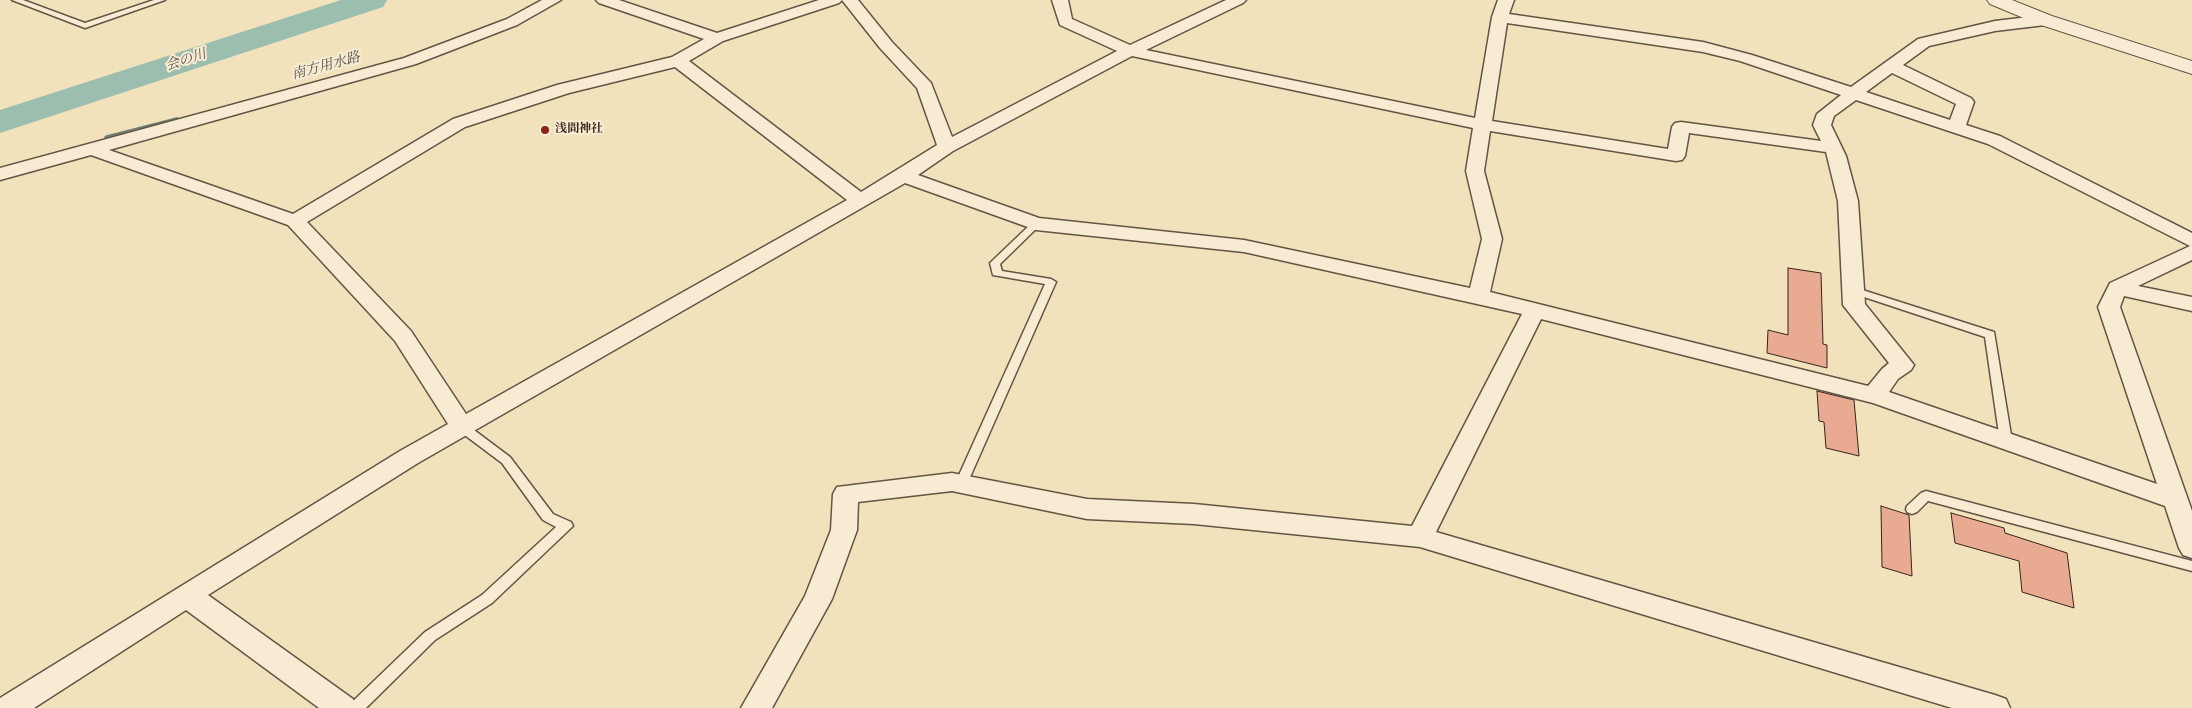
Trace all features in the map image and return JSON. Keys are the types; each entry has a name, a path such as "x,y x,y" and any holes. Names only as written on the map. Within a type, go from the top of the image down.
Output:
{"street":[{"path":"0,174 410,61 512,22 553,0"},
{"path":"604,0 717,38"},
{"path":"295,221 459,123 500,108 563,89 678,61 717,38 834,0"},
{"path":"850,0 886,45 925,87 947,147"},
{"path":"1060,0 1065,22 1130,51 1483,125 1676,156 1681,127 1833,148"},
{"path":"8,708 401,462 904,176 947,147 1130,51 1238,0"},
{"path":"1996,0 2045,20 2192,68"},
{"path":"1478,296 1492,239 1475,171 1503,9 1746,58 1956,127 1994,140 2192,241"},
{"path":"1879,397 1877,390 1890,374 1903,365 1854,305 1848,201 1837,156 1822,125 1826,114 1924,42 1995,26 2045,20"},
{"path":"678,61 860,201"},
{"path":"1891,66 1965,102 1956,127"},
{"path":"96,147 98,152 295,221 403,336 462,427"},
{"path":"904,176 1036,224 1244,246 1478,296 1879,397 2176,500"},
{"path":"2192,252 2117,288 2109,306 2192,548"},
{"path":"2117,288 2192,304"},
{"path":"1420,538 1535,310"},
{"path":"756,708 818,599 844,530 846,494 952,482 1087,509 1194,514 1420,538 1995,708"},
{"path":"187,595 342,708"}],"lane":[{"path":"16,0 85,26 161,0"},
{"path":"961,484 1052,282 997,273 995,263 1036,224"},
{"path":"1853,290 1990,335 2006,441"},
{"path":"356,708 430,636 487,599 566,526 548,516 506,460 462,427"},
{"path":"1912,509 1926,496 2192,566"}],"building":[{"path":"1788,268 1821,273 1823,344 1827,345 1827,368 1767,353 1768,330 1788,335"},
{"path":"1817,391 1854,400 1859,456 1826,448 1824,422 1819,421"},
{"path":"1881,506 1909,515 1912,576 1882,567"},
{"path":"1951,513 2004,528 2005,533 2067,553 2074,608 2022,592 2019,561 1955,543"}],"waterway":[{"name":"会の川","path":"0,122 372,0"},
{"name":"南方用水路","path":"107,138 177,120"}],"place":[{"name":"浅間神社","path":"545,130"}]}
